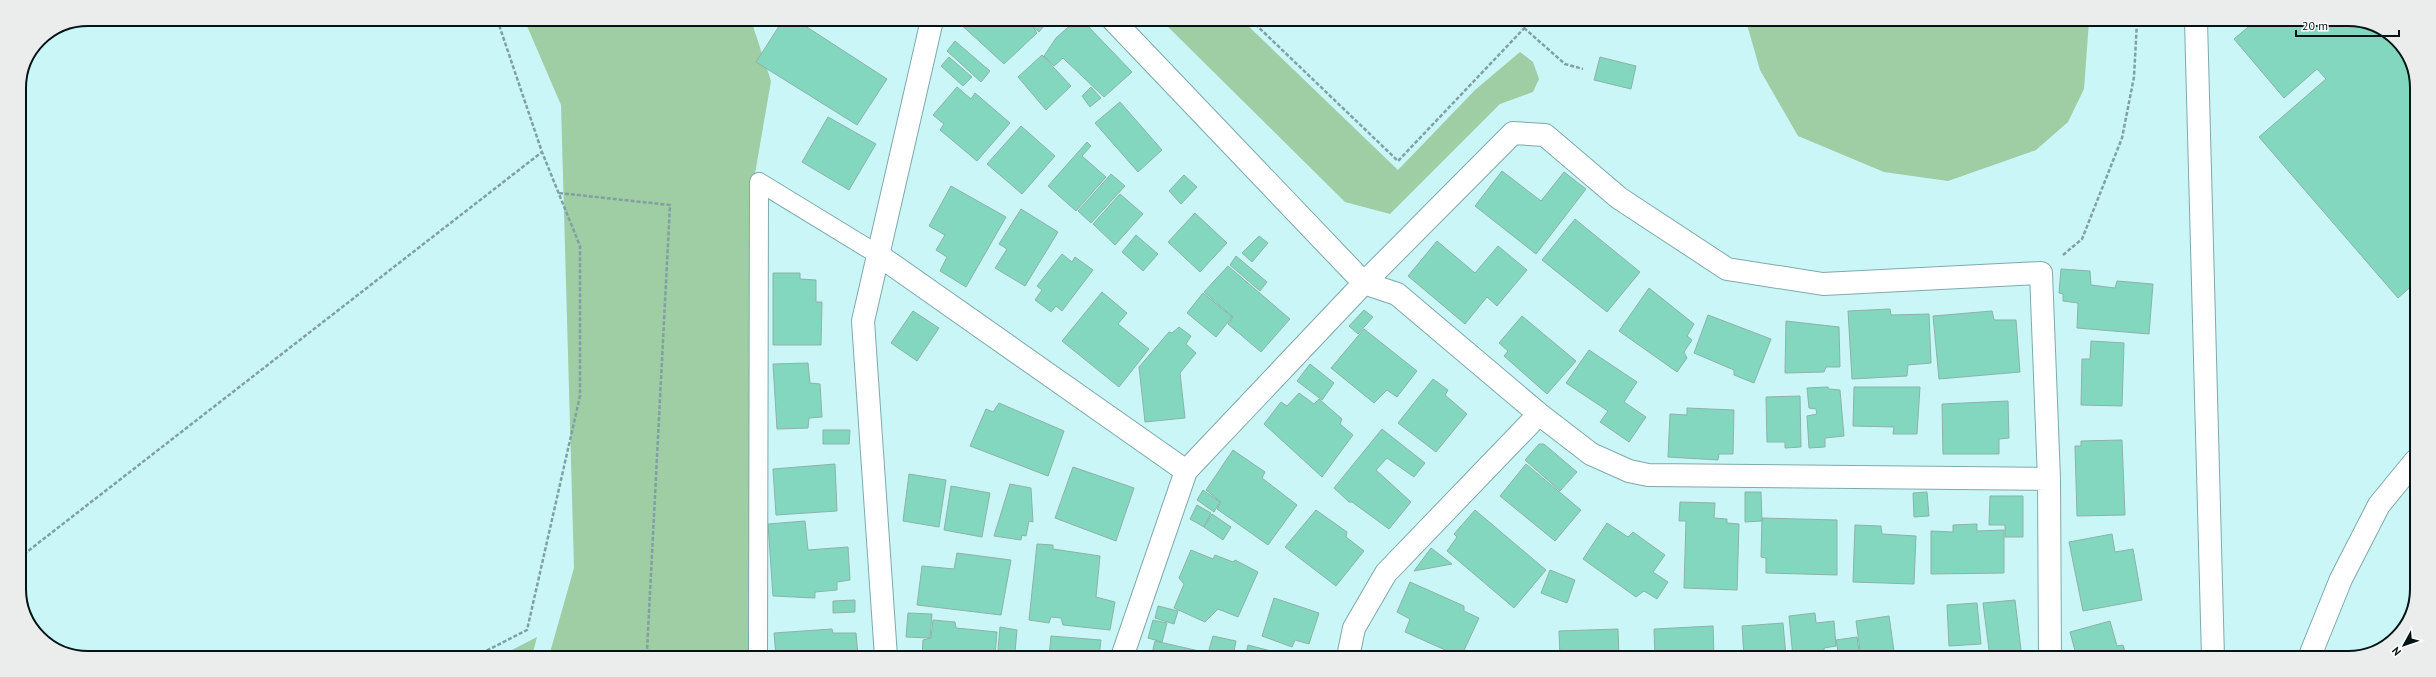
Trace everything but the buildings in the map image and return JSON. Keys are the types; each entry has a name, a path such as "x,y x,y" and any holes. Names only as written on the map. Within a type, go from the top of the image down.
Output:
{"street":[{"path":"886,651 863,321 877,254 931,26"},
{"path":"1119,26 1364,283 1397,294 1538,414 1591,454 1629,471 1648,476 2049,479"},
{"path":"2196,26 2213,651"},
{"path":"1124,651 1186,471 1364,283 1513,134 1545,135 1619,198 1727,269 1823,284 2041,273 2049,479 2050,651"},
{"path":"877,254 1186,471"},
{"path":"1349,651 1354,628 1386,574 1538,414"},
{"path":"2312,651 2341,579 2379,505 2410,466"}],"lane":[{"path":"758,651 758,182 877,254"}],"path":[{"path":"486,651 527,630 580,396 580,246 542,152 499,26"},
{"path":"1257,26 1398,161 1527,26"},
{"path":"1521,26 1566,64 1583,69"},
{"path":"2041,273 2082,239 2122,138 2134,77 2137,26"},
{"path":"26,553 542,152"},
{"path":"559,194 670,205 647,651"}],"green space":[{"path":"527,26 753,26 771,81 752,191 749,651 550,651 574,568 561,105"},
{"path":"1167,26 1248,26 1398,170 1475,90 1520,52 1533,62 1539,79 1533,92 1500,104 1390,214 1345,202"},
{"path":"1747,26 2089,26 2084,89 2068,122 2036,150 1948,181 1884,172 1798,136 1760,70"},
{"path":"537,637 533,651 510,651"}]}
